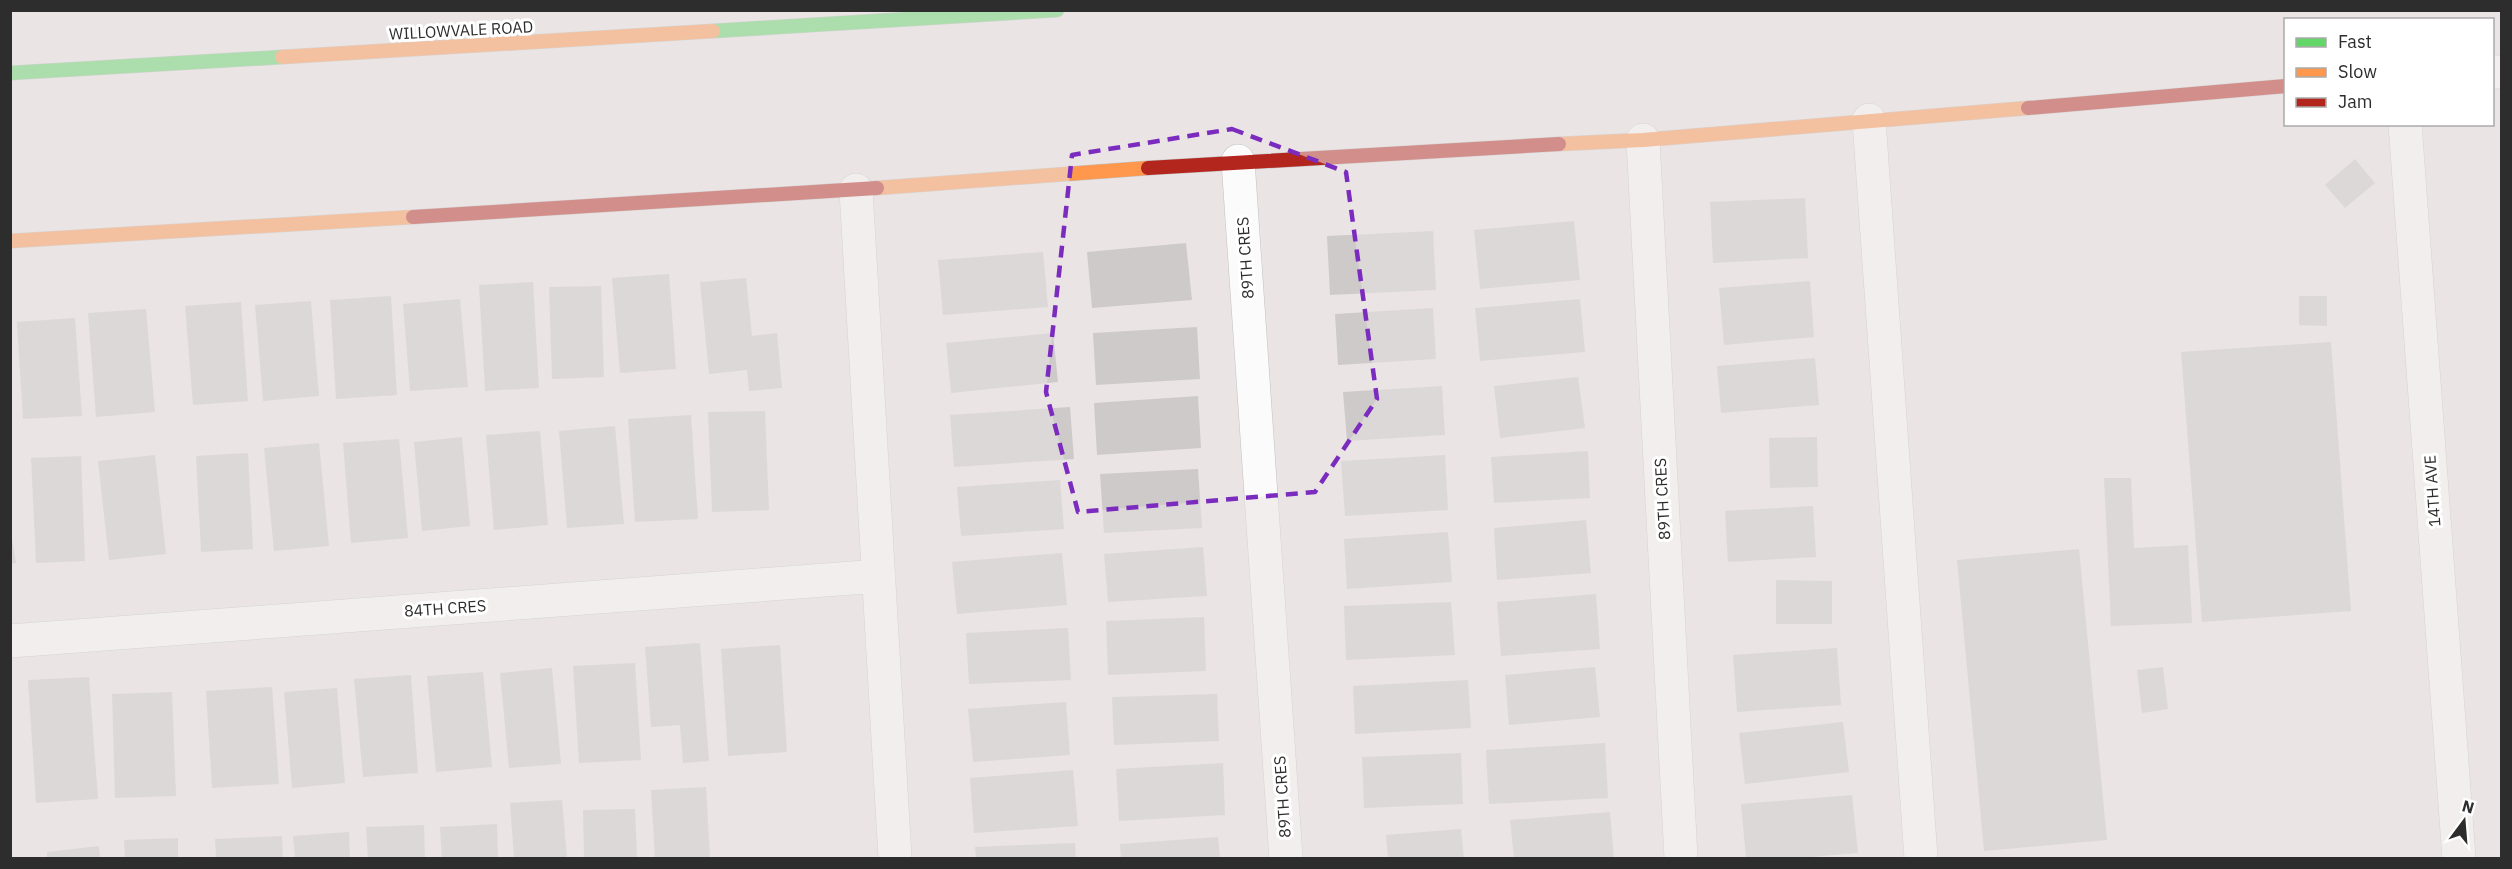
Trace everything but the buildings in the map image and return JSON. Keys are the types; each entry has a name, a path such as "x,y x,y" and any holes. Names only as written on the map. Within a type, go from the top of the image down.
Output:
{"street":[{"name":"WILLOWVALE ROAD","path":"10,74 1057,10"},
{"path":"10,241 856,190 1238,161 1643,140 2284,86"},
{"path":"1869,120 1921,858"},
{"name":"14TH AVE","path":"2405,126 2459,858"},
{"name":"89TH CRES","path":"1643,140 1681,858"},
{"name":"89TH CRES","path":"1238,161 1286,858"},
{"path":"856,190 895,858"},
{"name":"84TH CRES","path":"10,641 879,576"}],"highlighted area":[{"path":"1232,129 1346,172 1377,399 1315,492 1078,512 1046,392 1072,155"}],"traffic: fast":[{"path":"713,31 1057,10"},
{"path":"10,73 282,57"}],"traffic: slow":[{"path":"282,57 713,31"},
{"path":"1559,144 1643,140 2028,108"},
{"path":"877,188 1148,168"},
{"path":"10,241 413,217"}],"traffic: jam":[{"path":"2028,108 2284,86"},
{"path":"1148,168 1559,144"},
{"path":"413,217 877,188"}]}
